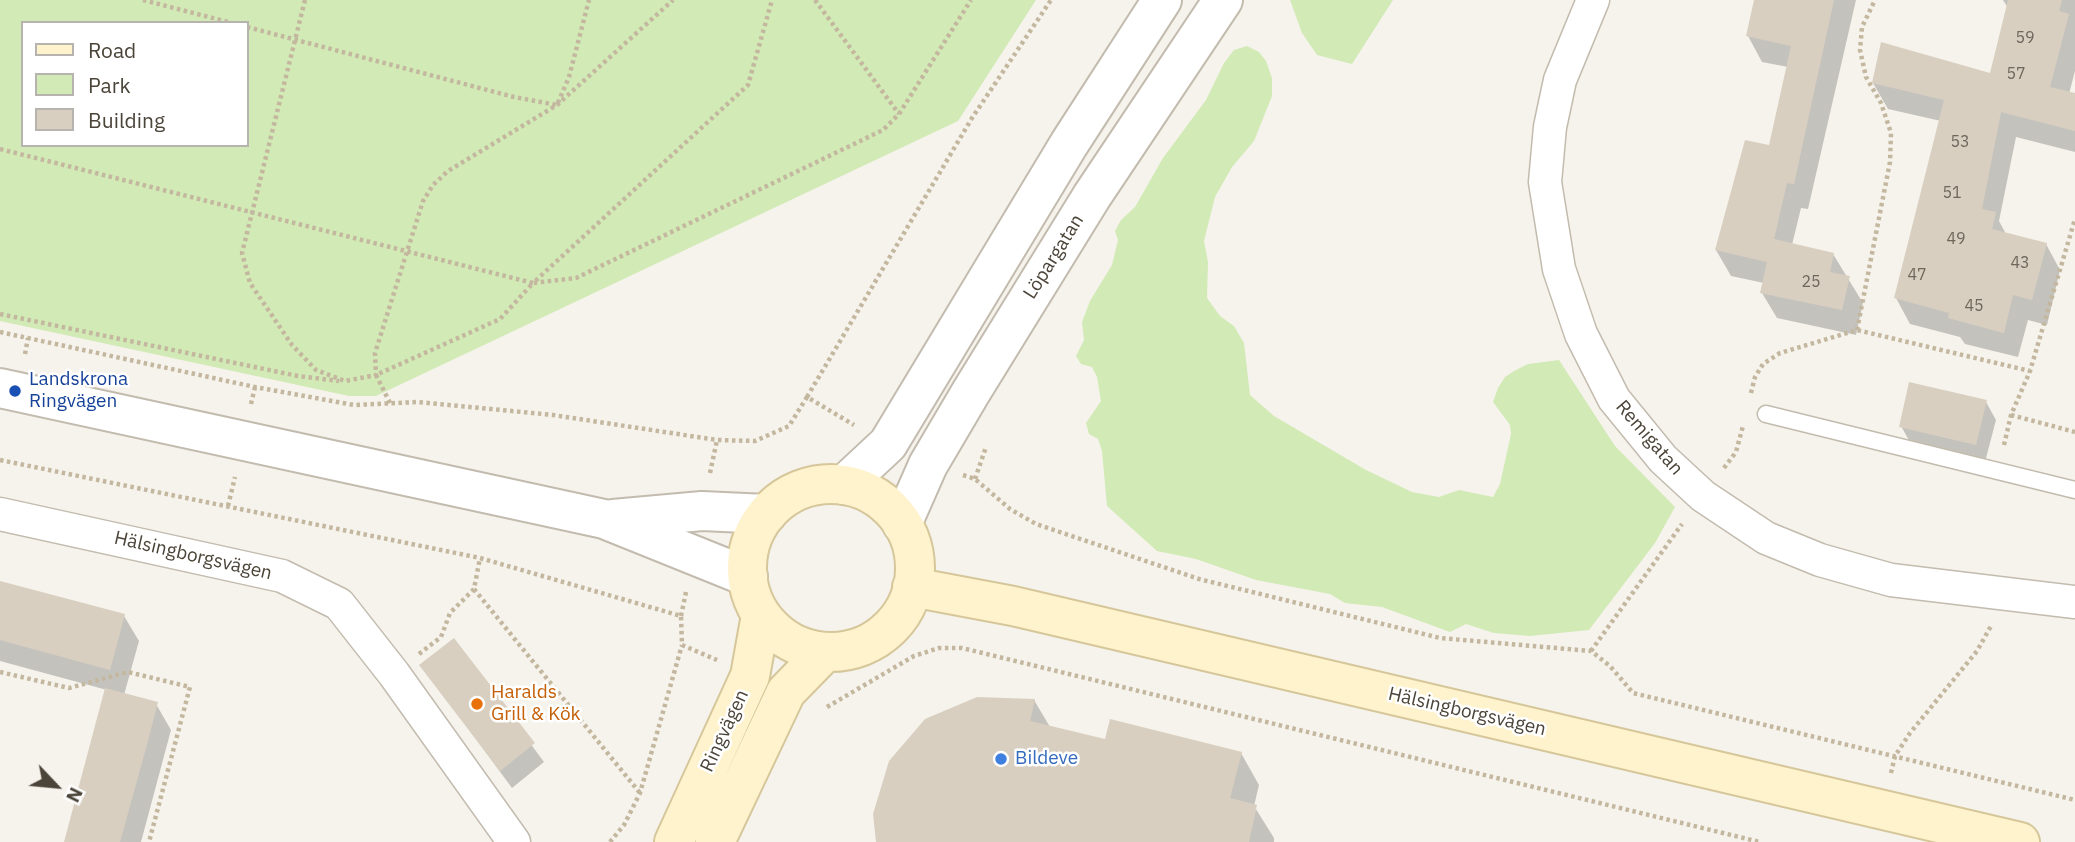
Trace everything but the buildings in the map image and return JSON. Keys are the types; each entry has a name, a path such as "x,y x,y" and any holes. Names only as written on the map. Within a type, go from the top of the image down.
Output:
{"main road":[{"path":"830,484 845,485 877,498 902,524 912,548 912,587 898,618 887,630 858,647 825,652 789,640 761,615 752,596 748,577 751,543 767,514 789,495 802,489 830,484"},
{"name":"Hälsingborgsvägen","path":"912,587 1013,606 2020,842"},
{"name":"Ringvägen","path":"674,842 750,676 761,615"},
{"name":"Ringvägen","path":"715,842 786,692 825,652"}],"street":[{"path":"845,485 888,444 1069,144 1162,0"},
{"name":"Löpargatan","path":"902,524 928,465 1092,196 1223,0"},
{"name":"Remigatan","path":"1592,0 1560,80 1550,127 1545,181 1559,269 1581,334 1614,399 1663,459 1703,496 1766,538 1820,560 1891,580 2000,595 2075,601"},
{"path":"12,374 604,519 748,577"},
{"path":"604,519 702,511 767,514"},
{"name":"Hälsingborgsvägen","path":"0,514 282,576 339,604 394,674 514,842"}],"lane":[{"path":"1766,414 2075,491"}],"path":[{"path":"143,0 224,21"},
{"path":"305,0 250,212 242,253 250,284 292,345 316,370 345,381"},
{"path":"557,105 569,78 589,0"},
{"path":"390,403 376,375 375,353 423,201 433,185 448,171 557,105 673,0"},
{"path":"0,313 298,376 345,381 376,375 500,318 533,283 748,85 772,0"},
{"path":"815,0 899,114"},
{"path":"0,149 533,283 576,278 883,130 899,114 971,0"},
{"path":"0,332 255,387 354,405 418,402 553,415 717,440 755,441 789,426 972,118 1051,0"},
{"path":"1857,330 1890,162 1891,133 1881,103 1866,77 1860,51 1862,27 1875,0"},
{"path":"248,27 514,97 557,105"},
{"path":"1998,471 2011,415 2031,370 2075,219"},
{"path":"1749,400 1755,377 1763,364 1780,353 1857,330 2031,370"},
{"path":"12,374 28,338"},
{"path":"807,397 888,444"},
{"path":"2011,415 2075,432"},
{"path":"1720,474 1736,452 1743,425"},
{"path":"0,460 480,558 681,616 682,645 640,793 624,825 610,842"},
{"path":"928,465 975,479 1010,509 1036,524 1199,579 1440,638 1591,651 1610,666 1633,693 1864,746 2075,800"},
{"path":"1591,651 1683,522"},
{"path":"394,674 441,637 450,613 474,589 480,558"},
{"path":"474,589 640,793"},
{"path":"1882,808 1895,756 1977,651 1992,626 2000,595"},
{"path":"682,645 750,676"},
{"path":"786,692 825,708 914,656 939,648 962,648 1760,842"},
{"path":"0,672 69,688 128,672 190,687 149,842"}],"green space":[{"path":"0,0 1036,0 958,121 376,396 349,396 0,321"},
{"path":"1290,0 1393,0 1352,64 1317,55 1302,33"},
{"path":"1247,46 1259,52 1266,61 1272,78 1272,96 1254,141 1232,167 1215,197 1204,241 1208,262 1207,298 1220,316 1234,326 1244,343 1250,395 1274,416 1366,470 1412,492 1439,497 1459,490 1493,497 1500,484 1511,434 1510,425 1493,402 1498,388 1505,377 1528,364 1559,360 1615,446 1675,507 1655,543 1589,630 1530,636 1494,633 1466,624 1450,632 1382,607 1345,603 1330,594 1256,580 1196,559 1157,551 1107,506 1102,451 1098,439 1089,434 1086,423 1101,401 1097,377 1092,367 1081,364 1076,356 1084,340 1082,322 1090,301 1112,265 1118,240 1115,231 1121,220 1135,207 1163,158 1206,100 1224,63 1234,50"}],"place":[{"name":"Landskrona Ringvägen","path":"15,391"},
{"name":"Haralds Grill & Kök","path":"477,704"},
{"name":"Bildeve","path":"1001,759"}]}
